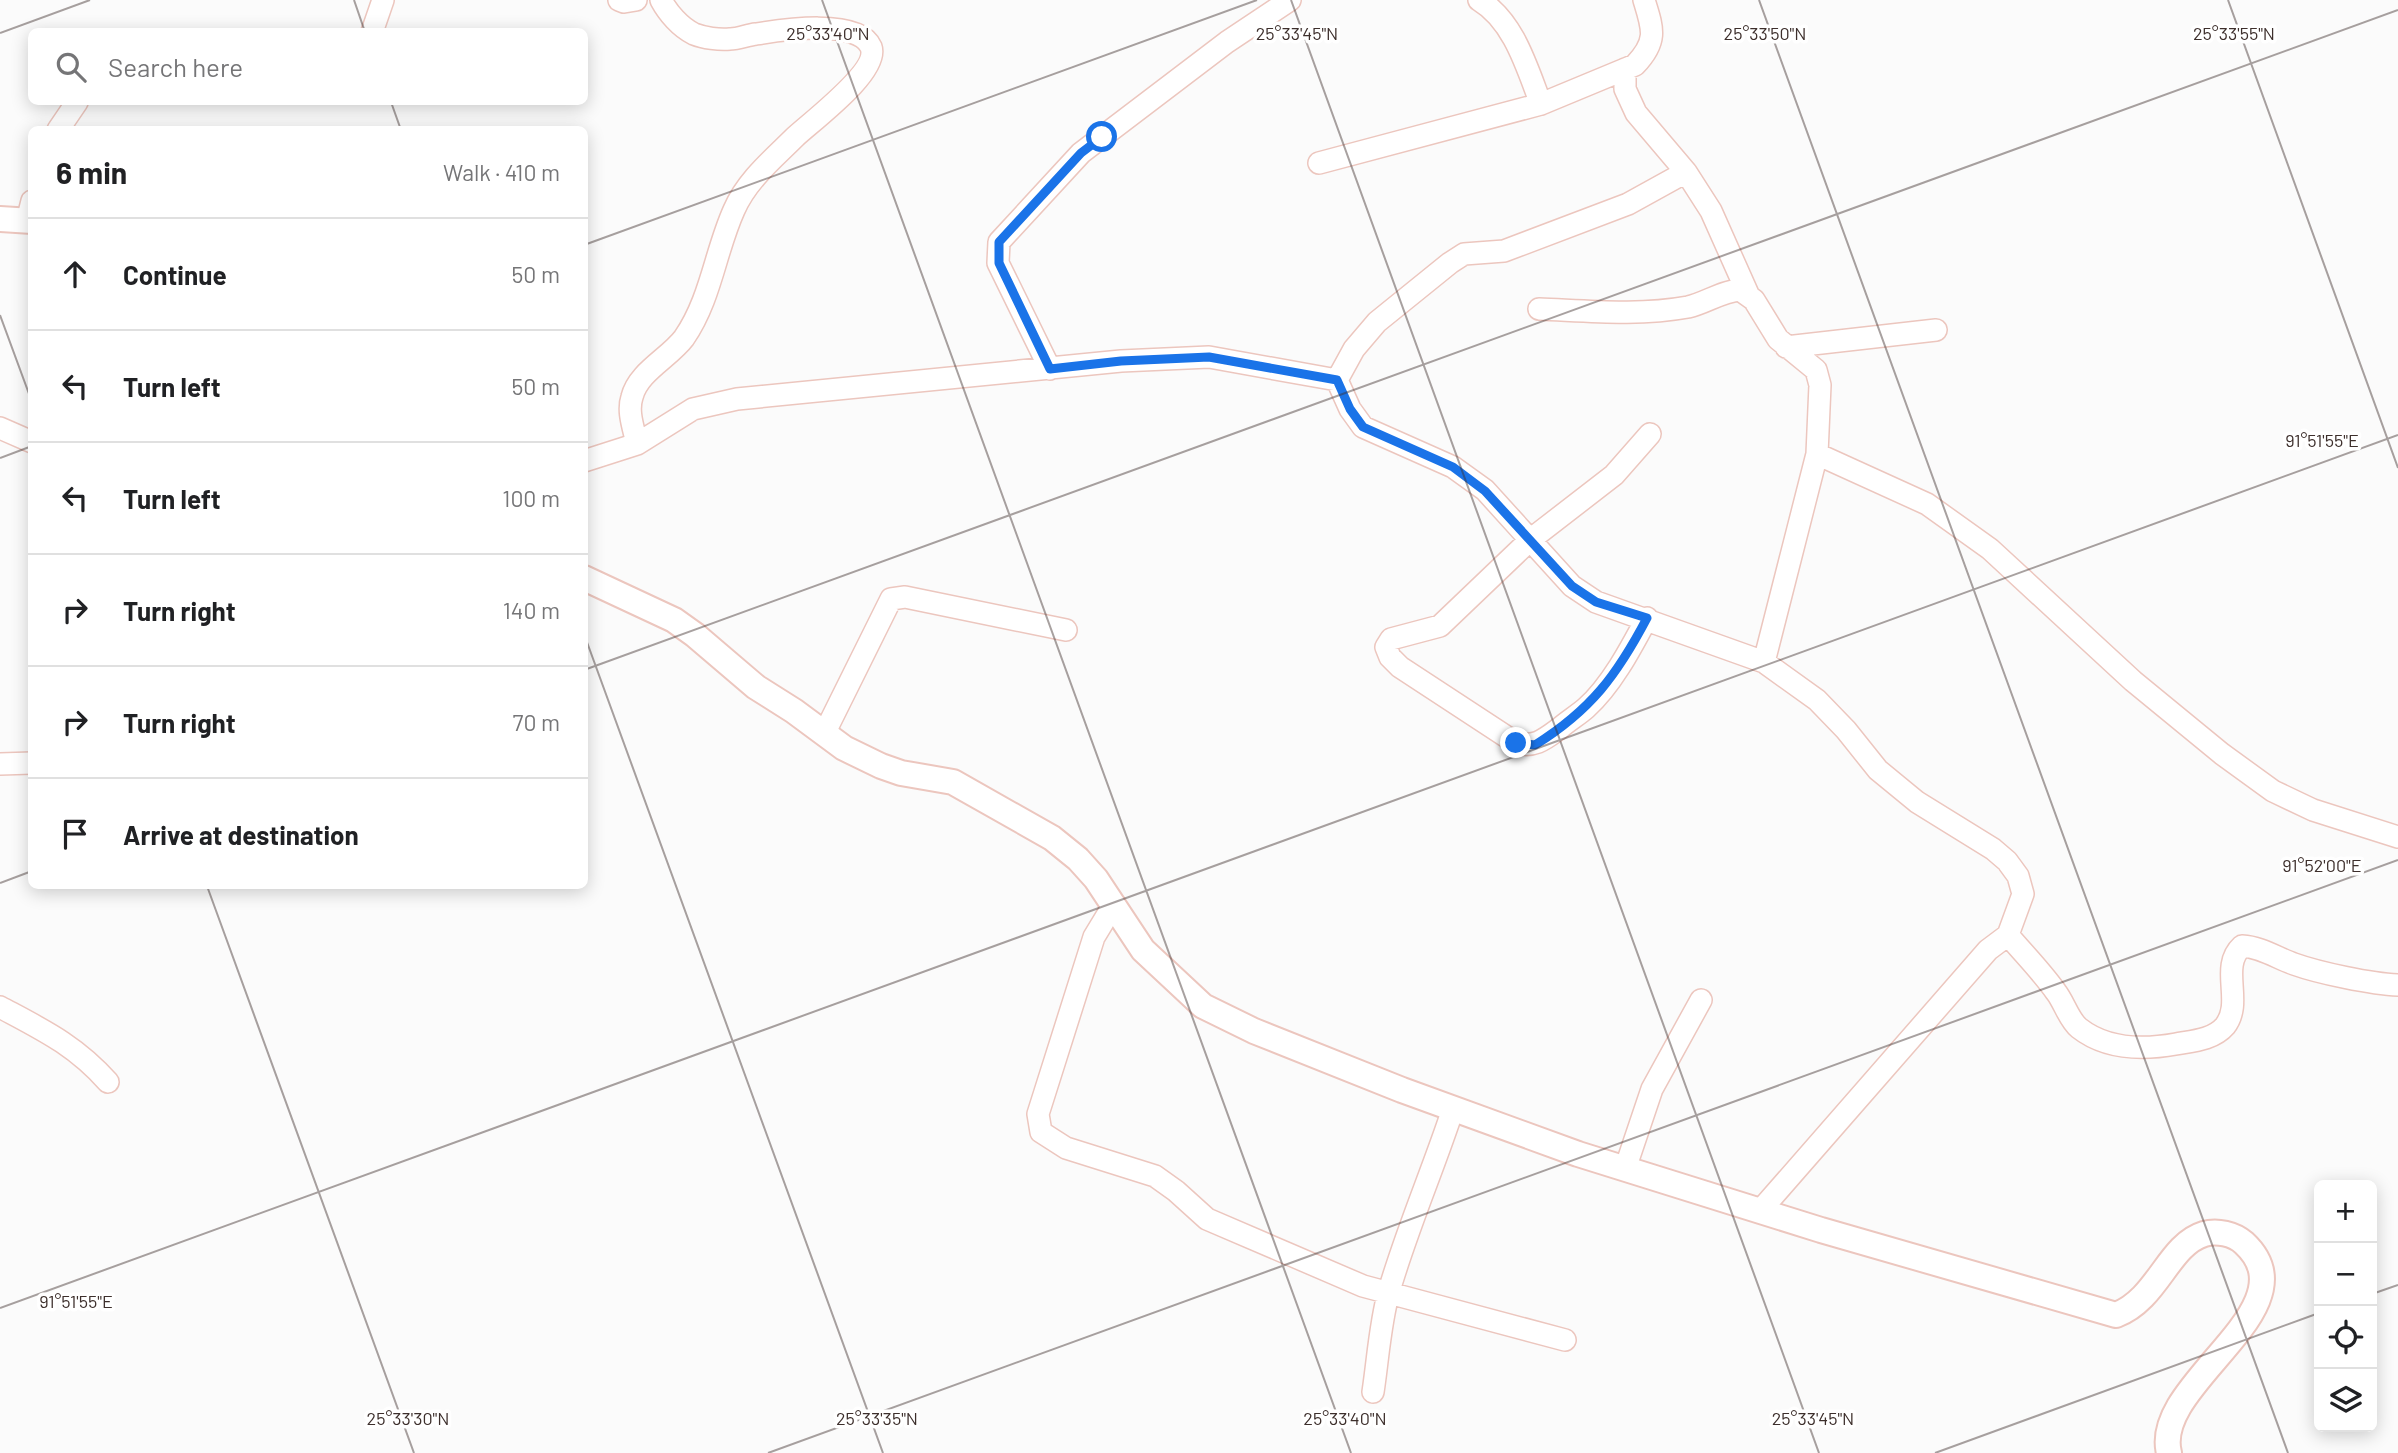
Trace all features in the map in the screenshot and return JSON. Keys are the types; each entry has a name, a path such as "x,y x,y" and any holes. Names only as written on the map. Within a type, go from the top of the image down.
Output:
{"street":[{"path":"373,28 383,0"},
{"path":"619,0 636,0"},
{"path":"637,444 630,408 632,395 641,380 682,340 701,310 734,210 745,190 780,152 852,86 870,64 873,54 864,38 845,29 821,28 732,39 710,38 693,33 673,18 661,0"},
{"path":"1050,369 999,263 999,242 1081,153 1227,42 1290,0"},
{"path":"1479,0 1493,9 1507,26 1541,104"},
{"path":"1319,163 1541,104 1635,65 1646,53 1652,40 1652,26 1644,0"},
{"path":"1625,69 1625,89 1636,114 1686,172 1711,211 1748,294 1778,339 1809,362 1819,378 1817,454 1764,662"},
{"path":"61,126 75,105"},
{"path":"1337,380 1354,349 1377,322 1464,254 1504,251 1628,204 1686,172"},
{"path":"0,219 28,214"},
{"path":"1539,309 1641,313 1691,306 1732,290 1748,294"},
{"path":"1786,347 1936,330"},
{"path":"588,460 637,444 693,409 737,399 1121,361 1209,357 1337,380"},
{"path":"1337,380 1350,409 1363,427 1453,467 1485,491 1572,586 1596,602 1764,662 1817,700 1846,730 1878,770 1917,802 1993,849 2007,861 2018,876 2023,894 2008,935 1988,950 1760,1211"},
{"path":"0,428 28,440"},
{"path":"1647,618 1626,658 1588,707 1535,745 1516,743 1400,667 1390,657 1386,647 1391,639 1440,625 1530,540 1614,475 1650,435"},
{"path":"1817,454 1927,504 1990,549 2133,681 2222,754 2273,791 2313,810 2398,837"},
{"path":"588,580 674,620 756,687 844,748 901,773 953,782 1052,838 1078,859 1114,904 1126,927 1143,950 1203,1006 1254,1031 1578,1154 1760,1211 2116,1315 2130,1309 2147,1294 2190,1240 2206,1233 2223,1233 2242,1241 2257,1261 2262,1287 2255,1307 2240,1329 2178,1410 2167,1439 2169,1453"},
{"path":"824,734 891,599 905,597 1066,630"},
{"path":"0,764 28,763"},
{"path":"1114,904 1094,937 1038,1114 1041,1132 1066,1148 1155,1176 1207,1219 1352,1282 1565,1339"},
{"path":"2008,935 2054,989 2078,1027 2122,1047 2155,1048 2200,1040 2216,1034 2226,1025 2234,1006 2233,959 2242,946 2252,947 2296,965 2398,985"},
{"path":"1625,1169 1652,1089 1701,1000"},
{"path":"0,1007 61,1039 89,1061 108,1082"},
{"path":"1373,1392 1389,1292 1453,1108"}],"route":[{"path":"1102,137 1081,153 999,242 999,263 1050,369 1121,361 1209,357 1337,380 1350,409 1363,427 1453,467 1485,491 1572,586 1596,602 1647,618 1626,658 1588,707 1535,745 1516,743"}]}
